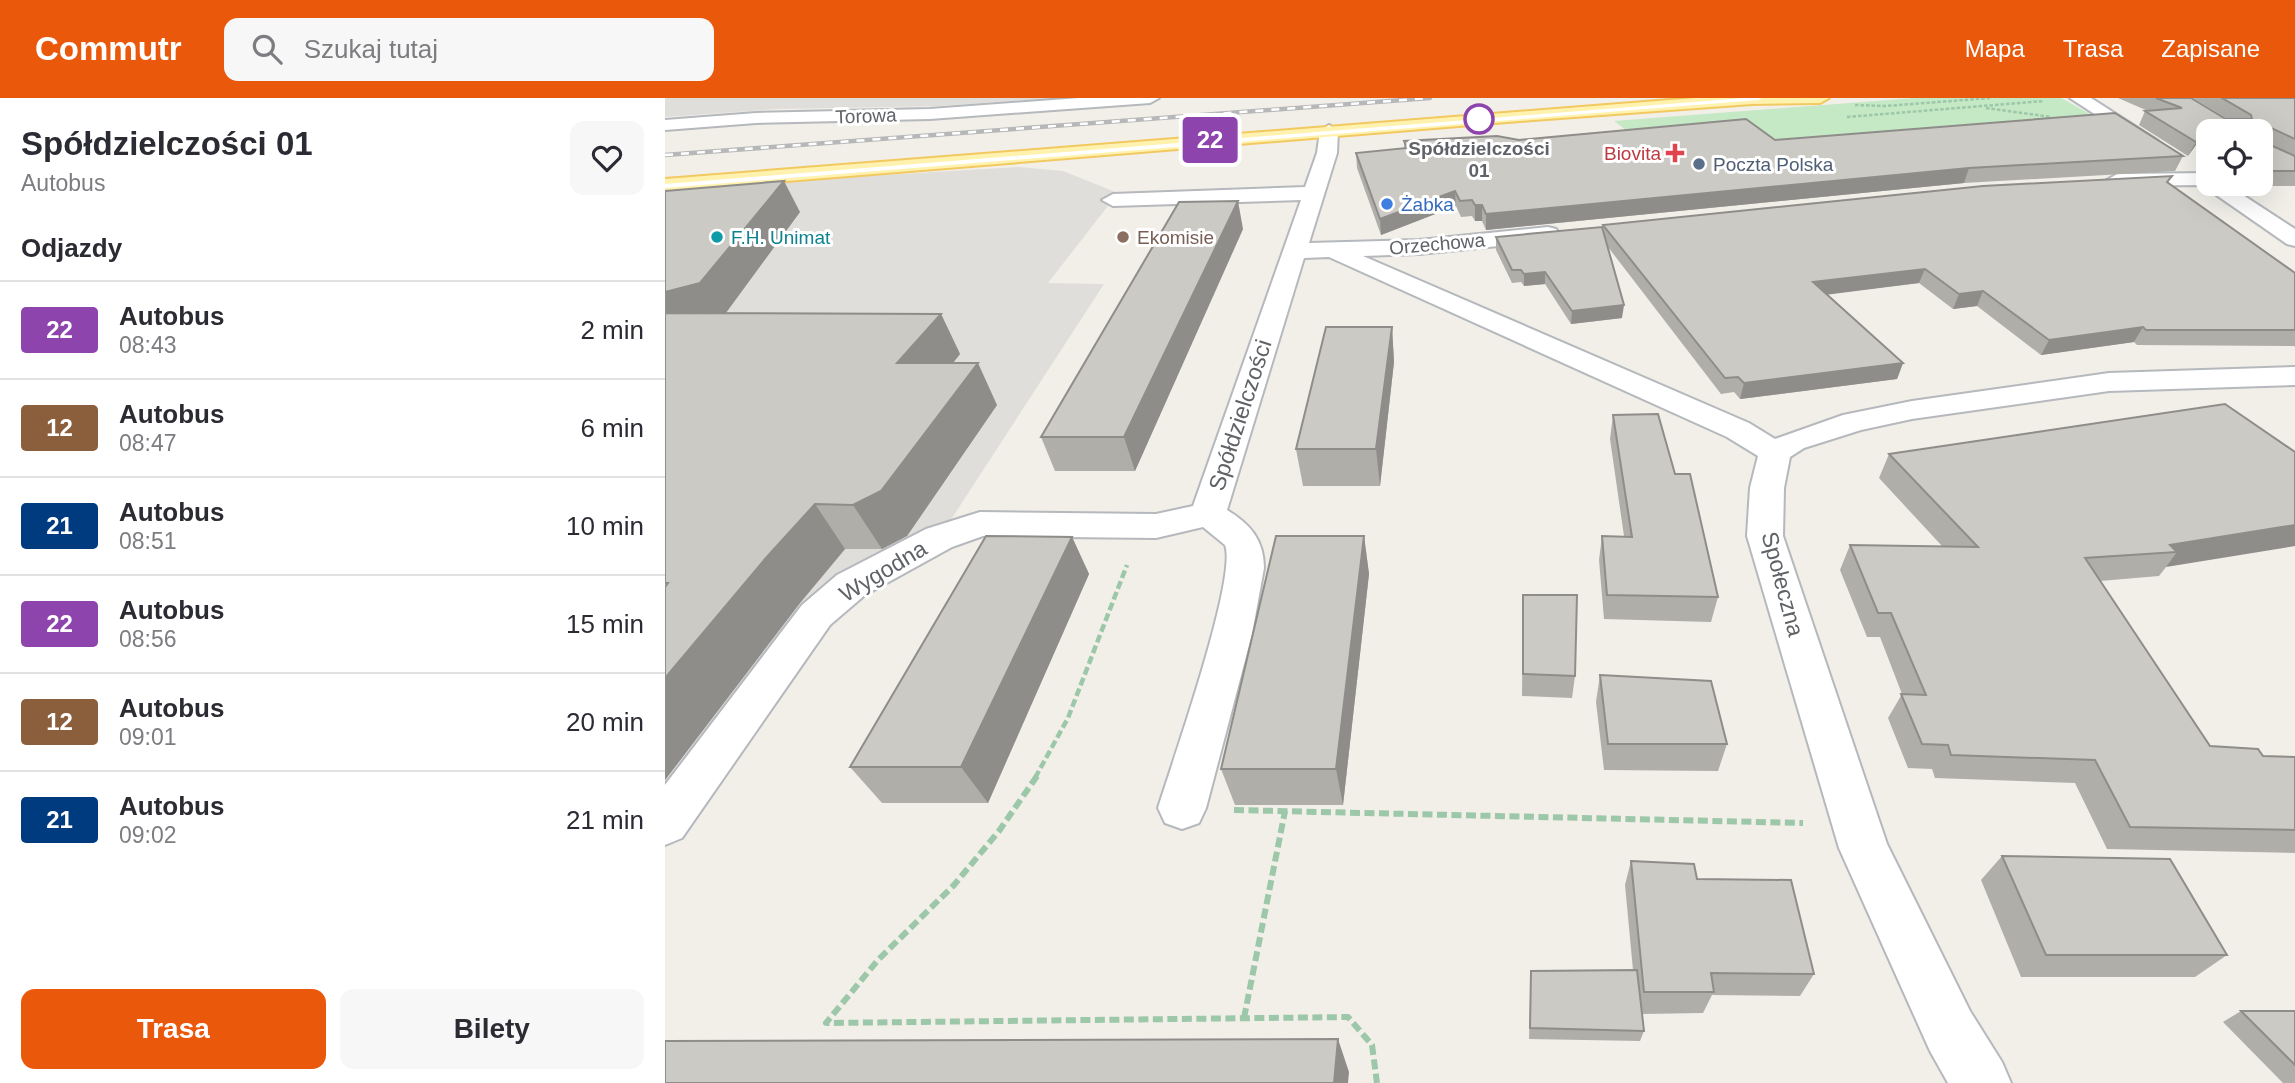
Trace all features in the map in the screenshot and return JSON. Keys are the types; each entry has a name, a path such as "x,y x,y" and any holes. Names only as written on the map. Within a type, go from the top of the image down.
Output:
{"main road":[{"path":"665,185 1754,98 1820,98"}],"street":[{"name":"Torowa","path":"665,125 755,118 930,114 1150,98"},
{"path":"2079,98 2196,172"},
{"name":"Spółdzielczości","path":"1182,808 1240,596 1247,552 1235,531 1208,514 1327,153 1329,131"},
{"path":"2096,181 2196,181"},
{"path":"1113,200 1313,193"},
{"path":"2231,196 2295,239"},
{"name":"Orzechowa","path":"1295,251 1419,247 1574,232"},
{"path":"1330,251 1738,430 1775,453 1793,441 1854,422 1912,410 2109,382 2295,376"},
{"name":"Społeczna","path":"1775,453 1767,488 1765,536 1856,825 1864,848 1950,1031 1981,1083"},
{"name":"Wygodna","path":"665,823 816,615 851,586 939,538 980,524 1156,526 1208,514"}],"path":[{"path":"1839,122 1850,117"},
{"path":"1143,525 1067,718 1039,773 999,831 954,885 878,960 826,1023 1348,1017 1370,1037 1378,1068 1377,1083"},
{"path":"1182,808 1856,825"},
{"path":"1244,1018 1285,811"}],"shaded area":[{"path":"665,98 1056,98 940,106 777,109 665,117"},
{"path":"1018,167 1063,171 1118,193 1048,283 1104,284 939,538 851,585 665,823 665,188"}],"green space":[{"path":"1915,98 2061,98 2108,124 1793,152 1638,139 1614,121"}],"building":[{"path":"2156,98 2191,98 2226,119 2196,119 2196,142 2145,111 2182,108"},
{"path":"2222,98 2295,98 2295,139 2273,129 2273,119 2252,119 2251,115"},
{"path":"2115,113 2183,156 1969,168 1486,214 1482,205 1475,205 1472,200 1460,201 1455,191 1380,219 1356,153 1407,148 1404,141 1497,136 1519,140 1746,119 1775,140"},
{"path":"2273,146 2295,156 2295,171 2273,171"},
{"path":"2172,176 2167,182 2295,273 2295,330 2146,330 2143,327 2049,340 1983,291 1959,294 1925,269 1813,282 1903,363 1744,383 1738,377 1725,378 1603,225 1983,186"},
{"path":"784,181 700,283 665,292 665,191"},
{"path":"1238,201 1124,437 1041,437 1179,202"},
{"path":"1602,227 1624,305 1572,311 1545,272 1524,274 1521,270 1512,270 1496,237"},
{"path":"665,313 941,314 897,363 978,363 881,491 853,505 815,504 665,678 665,587 668,583 665,583"},
{"path":"1326,327 1392,327 1376,449 1296,449"},
{"path":"2225,404 2295,452 2295,525 2170,545 2177,552 2085,558 2210,746 2258,749 2263,756 2295,757 2295,830 2130,827 2095,760 1951,755 1948,745 1922,744 1901,694 1926,695 1891,613 1878,613 1850,545 1978,547 1889,454"},
{"path":"1658,414 1675,474 1690,474 1718,597 1607,595 1602,536 1632,537 1613,415"},
{"path":"986,536 1072,537 961,767 850,767"},
{"path":"1276,536 1364,536 1336,769 1221,769"},
{"path":"1523,595 1577,595 1575,676 1523,674"},
{"path":"1600,675 1711,681 1727,744 1608,744"},
{"path":"2002,856 2170,859 2227,955 2046,955"},
{"path":"1631,861 1694,864 1697,879 1791,880 1814,974 1711,973 1714,992 1644,992"},
{"path":"1637,970 1644,1031 1530,1028 1531,971"},
{"path":"2241,1011 2295,1011 2295,1065"},
{"path":"1338,1039 1334,1083 665,1083 665,1041"}],"railway":[{"path":"665,155 1430,98"}],"bus line":[{"name":"22","path":"665,185 1756,98"}],"place":[{"name":"Spółdzielczości 01","path":"1479,119"},
{"name":"Biovita","path":"1675,153"},
{"name":"Poczta Polska","path":"1699,164"},
{"name":"Żabka","path":"1387,204"},
{"name":"F.H. Unimat","path":"717,237"},
{"name":"Ekomisie","path":"1123,237"}]}
